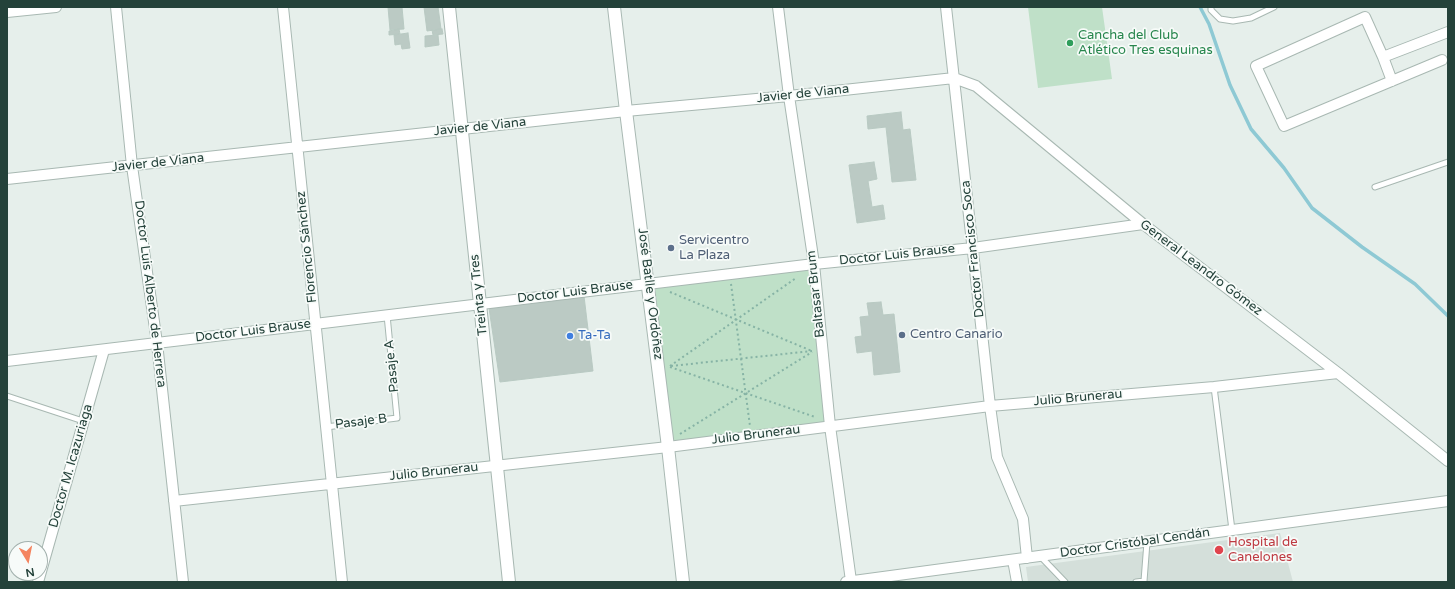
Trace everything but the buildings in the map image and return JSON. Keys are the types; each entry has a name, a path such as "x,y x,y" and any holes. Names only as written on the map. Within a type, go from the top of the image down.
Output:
{"street":[{"path":"7,12 56,7"},
{"name":"Doctor Luis Alberto de Herrera","path":"116,7 132,166 157,343 182,582"},
{"name":"Florencio Sánchez","path":"283,7 342,582"},
{"name":"Treinta y Tres","path":"450,7 509,582"},
{"name":"José Batlle y Ordóñez","path":"614,7 649,284 683,582"},
{"name":"Baltasar Brum","path":"778,7 789,96 814,264 830,426 849,582"},
{"name":"Doctor Francisco Soca","path":"946,7 990,406 997,457 1023,519 1027,558"},
{"path":"1392,81 1383,57 1364,17 1256,66 1284,126 1392,81 1442,60"},
{"path":"1383,57 1448,32"},
{"name":"Javier de Viana","path":"7,179 626,111 789,96 954,78"},
{"name":"General Leandro Gómez","path":"954,78 976,86 1143,224 1338,373 1448,461"},
{"name":"Doctor Luis Brause","path":"7,361 480,303 814,264 973,248 1143,224"},
{"name":"Doctor M. Icazuriaga","path":"38,582 104,350"},
{"name":"Julio Brunerau","path":"174,501 668,447 990,406 1214,387 1338,373"},
{"name":"Doctor Cristóbal Cendán","path":"849,582 1448,501"},
{"path":"1013,560 1017,582"}],"lane":[{"path":"1211,7 1211,10 1220,19 1233,21 1251,18 1274,7"},
{"path":"1375,187 1448,162"},
{"name":"Pasaje A","path":"386,315 397,418"},
{"path":"1214,387 1232,530"},
{"path":"7,396 84,421"},
{"name":"Pasaje B","path":"326,427 397,418"},
{"path":"1136,582 1144,581 1147,542"},
{"path":"1040,556 1065,582"}],"path":[{"path":"669,367 798,276"},
{"path":"730,280 750,428"},
{"path":"668,291 813,351"},
{"path":"813,351 814,359"},
{"path":"669,367 813,351"},
{"path":"685,435 677,436 813,351"},
{"path":"668,359 670,374"},
{"path":"669,367 822,420 830,426"}],"shaded area":[{"name":"Hospital de Canelones","path":"1280,533 1293,582 1028,582 1026,567"}],"green space":[{"name":"Cancha del Club Atlético Tres esquinas","path":"1028,7 1102,7 1112,79 1038,88"},
{"path":"808,268 827,423 673,441 655,287"}],"waterway":[{"path":"1200,7 1209,24 1230,85 1251,129 1284,168 1312,208 1362,247 1415,284 1448,316"}],"place":[{"name":"Cancha del Club Atlético Tres esquinas","path":"1070,43"},
{"name":"Servicentro La Plaza","path":"671,248"},
{"name":"Centro Canario","path":"902,335"},
{"name":"Ta-Ta","path":"570,336"},
{"name":"Hospital de Canelones","path":"1219,550"}]}
